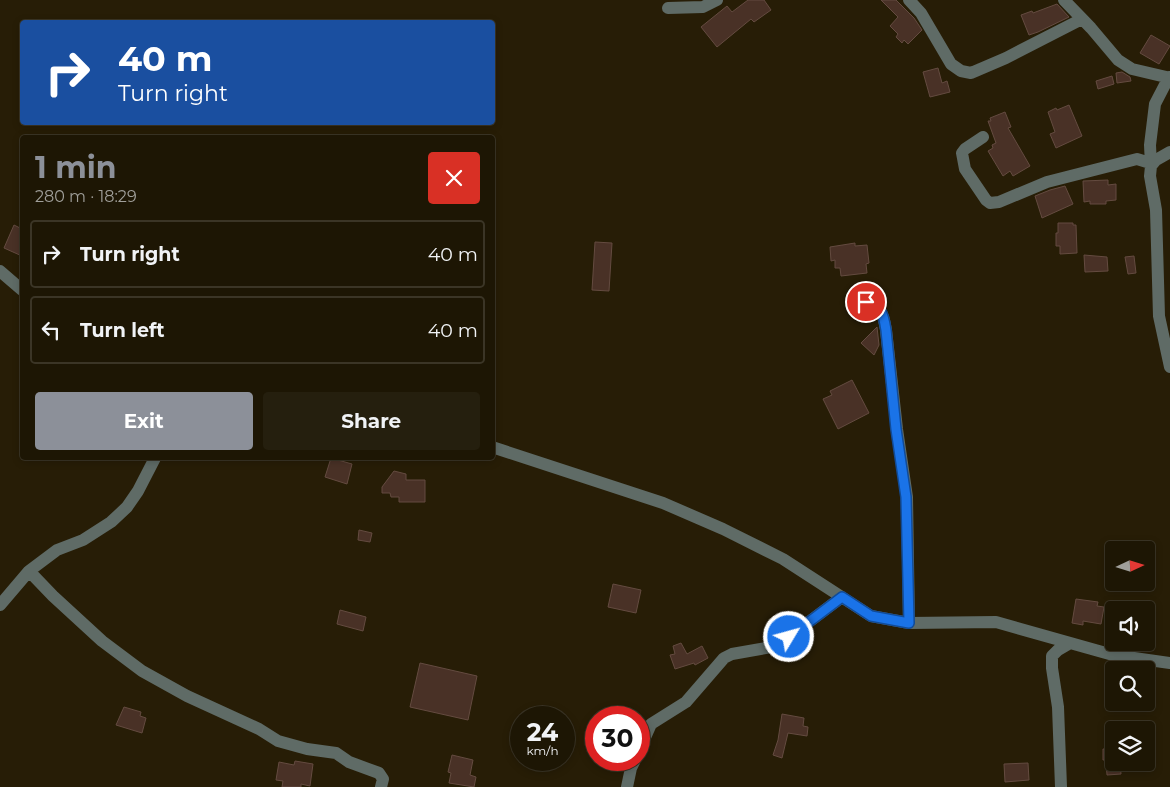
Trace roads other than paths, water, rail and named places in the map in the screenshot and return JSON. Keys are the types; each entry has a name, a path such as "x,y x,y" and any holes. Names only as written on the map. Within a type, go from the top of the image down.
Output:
{"street":[{"path":"668,8 703,7 717,0"},
{"path":"909,0 922,13 951,64 961,71 971,73 1006,58 1082,19"},
{"path":"1070,2 1082,19 1118,60 1132,70 1169,78 1156,104 1150,145 1150,176 1156,210 1159,316 1170,366"},
{"path":"983,137 962,153 965,169 990,203 999,202 1047,182 1137,159 1150,165"},
{"path":"1150,165 1170,152"},
{"path":"0,271 20,288"},
{"path":"866,302 880,309 884,315 896,429 906,497 909,623"},
{"path":"495,448 662,503 722,528 783,559 871,616 909,623 996,622 1113,655 1170,663"},
{"path":"0,604 29,571 57,550 84,540 111,522 127,507 138,491 154,460"},
{"path":"29,571 102,641 142,670 187,696 259,728 278,740 307,749 336,753 349,762 379,773 382,779 381,787"},
{"path":"650,728 652,724 686,702 724,658 732,654 777,646 842,597"},
{"path":"1061,787 1058,707 1052,656 1070,643"},
{"path":"627,787 630,771"}]}
